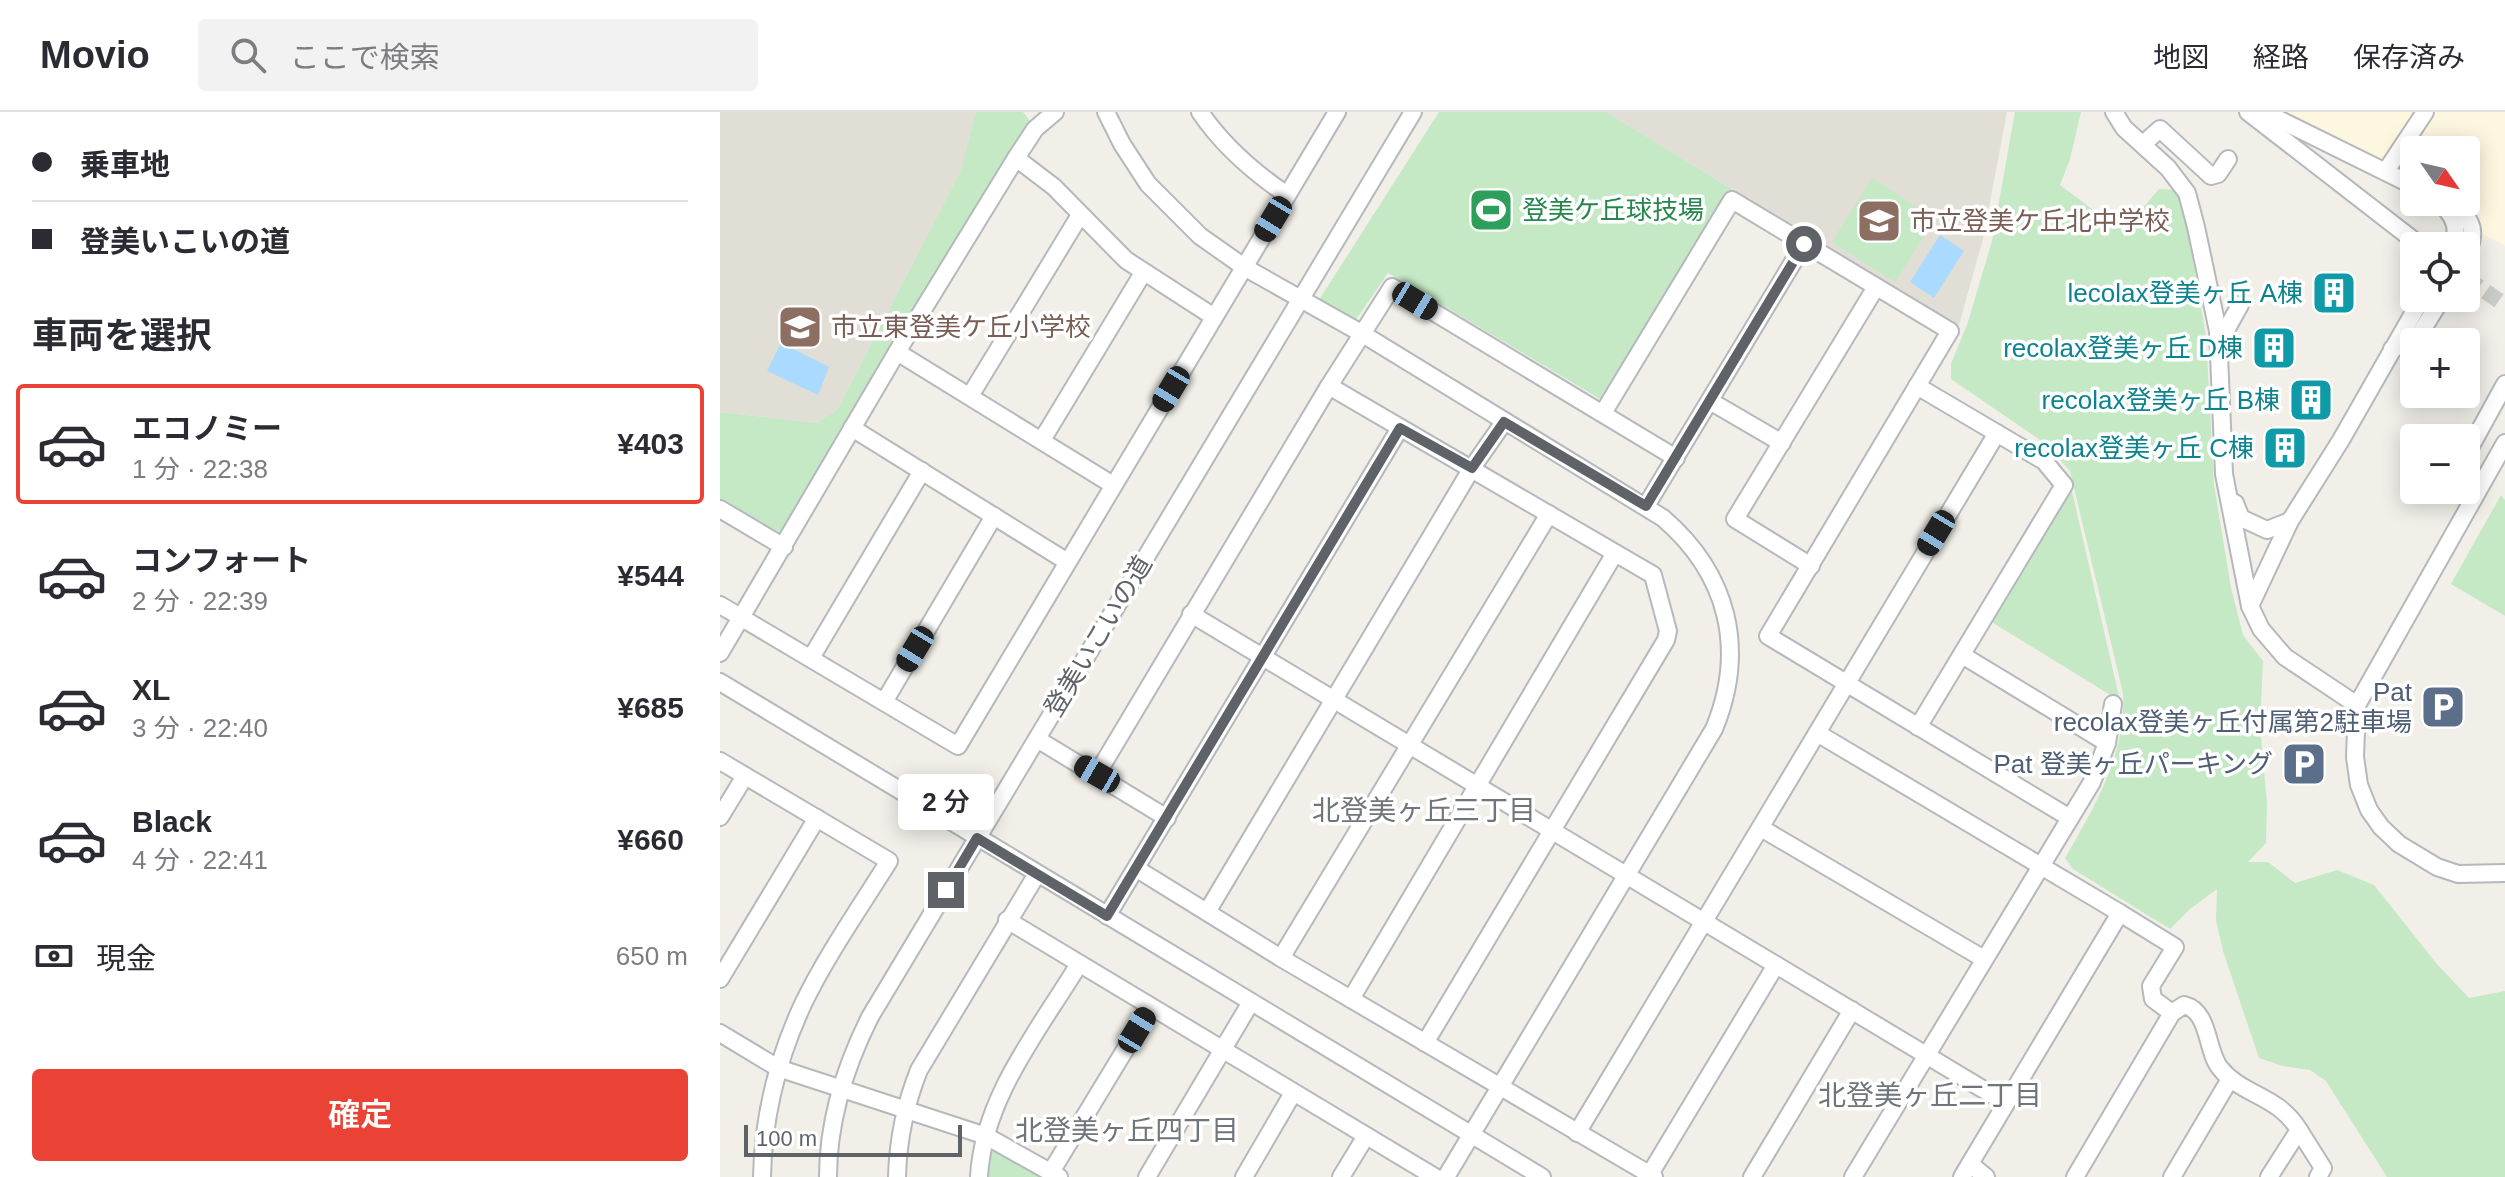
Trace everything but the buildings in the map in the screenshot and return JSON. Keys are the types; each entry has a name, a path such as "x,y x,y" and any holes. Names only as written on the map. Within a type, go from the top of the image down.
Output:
{"street":[{"path":"720,653 897,352 1016,158 1035,129 1055,112"},
{"path":"1106,112 1134,164 1164,202 1200,236 1244,267 1361,333 1646,506 1678,531 1703,562 1724,608 1730,656 1726,694 1714,729 1446,1177"},
{"path":"1200,112 1236,155 1287,195"},
{"name":"登美いこいの道","path":"828,1177 830,1144 841,1091 848,1066 870,1017 1413,112"},
{"path":"2114,112 2124,128 2168,168 2187,193 2203,256 2219,343 2220,372 2229,423 2224,474 2250,606 2261,629 2285,657 2357,705"},
{"path":"2248,112 2403,232"},
{"path":"2264,112 2390,164 2400,173"},
{"path":"2390,164 2423,112"},
{"path":"720,605 958,746 1287,195 1332,114"},
{"path":"2143,144 2160,129 2211,176 2218,174 2228,159"},
{"path":"1016,158 1054,187 1110,245 1143,273 1214,317"},
{"path":"1603,413 1732,200 1950,331 1768,636 2070,818"},
{"path":"970,396 1080,215"},
{"path":"1646,506 1804,244"},
{"path":"1042,440 1143,273"},
{"path":"1097,774 1361,333 1392,287 1676,458"},
{"path":"1811,566 1735,519 1876,287"},
{"path":"2219,343 2240,305"},
{"path":"2250,606 2290,521 2414,312"},
{"path":"2392,349 2416,340 2433,312"},
{"path":"897,352 1113,485"},
{"path":"2220,372 2237,378"},
{"path":"2480,430 2505,384"},
{"path":"1329,386 1653,575 1668,631 1666,640 1425,1043"},
{"path":"1917,386 2044,461 2064,485 1918,727"},
{"path":"1710,401 1782,443"},
{"path":"1207,912 1472,468 1504,422"},
{"path":"852,428 1066,561"},
{"path":"1107,916 1400,428"},
{"path":"1577,1133 1997,433"},
{"path":"2480,487 2505,443"},
{"path":"811,658 922,471"},
{"path":"2224,474 2241,518 2267,530 2290,521"},
{"path":"2470,504 2357,705 2355,757 2359,785 2369,810 2399,844 2437,867 2458,874 2505,873"},
{"path":"720,509 784,547"},
{"path":"1281,958 1549,514"},
{"path":"884,702 994,516"},
{"path":"1351,999 1615,553"},
{"path":"1191,614 2006,1103"},
{"path":"1962,655 2107,743"},
{"path":"720,682 1471,1134 1515,1170 1542,1177"},
{"path":"1853,1177 2092,782 2107,743 2113,704"},
{"path":"1817,733 2175,947 2151,986 2153,999 2172,1013"},
{"path":"1037,739 1167,818"},
{"path":"720,761 889,861 803,1003 778,1068 765,1132 762,1177"},
{"path":"720,817 745,776"},
{"path":"720,979 817,818"},
{"path":"1761,828 1984,959"},
{"path":"1137,869 1281,958 1652,1176 1776,965"},
{"path":"897,1177 899,1145 909,1094 932,1045 1037,874"},
{"path":"1986,1177 1966,1171 2120,913"},
{"path":"1007,920 1435,1177"},
{"path":"979,1177 986,1136 1001,1093 1079,964"},
{"path":"1147,1177 1251,1002"},
{"path":"2075,1177 2172,1013 2184,1005 2194,1009 2203,1023 2216,1064 2230,1079 2287,1113 2323,1168 2318,1177"},
{"path":"720,1033 778,1068 986,1136 1055,1175 1151,1007"},
{"path":"1752,1177 1852,1010"},
{"path":"2172,1177 2230,1079"},
{"path":"1244,1177 1293,1093"},
{"path":"2269,1177 2299,1130"},
{"path":"1341,1177 1366,1136"}],"shaded area":[{"name":"市立東登美ケ丘小学校","path":"720,112 976,112 960,172 837,410 816,423 720,412"},
{"name":"市立登美ケ丘北中学校","path":"1606,112 2007,112 1983,239 1957,332 1740,202 1742,195"},
{"path":"2286,112 2505,112 2505,246 2481,233 2471,216 2480,216 2480,136 2400,136 2400,168"}],"green space":[{"path":"976,112 1023,112 1031,123 785,530 773,533 720,501 720,412 816,423 837,410 960,172"},
{"path":"1439,112 1606,112 1732,189 1600,399 1388,273 1355,321 1319,300"},
{"path":"2015,112 2081,112 2070,159 2060,185 2116,227 2141,210 2159,189 2177,190 2185,215 2206,336 2214,485 2231,588 2243,635 2263,661 2260,726 2267,804 2266,843 2248,862 2268,862 2295,883 2337,870 2374,885 2436,963 2469,998 2505,991 2505,1177 2387,1177 2326,1081 2310,1070 2259,1058 2223,951 2216,920 2217,889 2170,929 2073,869 2065,858 2097,799 2114,759 2123,716 2123,693 2070,471 2046,444 1951,379 1951,364 1968,322 1992,241"},
{"path":"1872,178 1935,219 1895,282 1832,242"},
{"path":"2071,487 2120,701 1990,621"},
{"path":"2501,495 2505,500 2505,616 2451,584"},
{"path":"999,1148 1047,1177 988,1177 989,1154"}],"water":[{"path":"1940,235 1964,251 1934,298 1910,282"},
{"path":"781,343 829,367 818,395 767,371"}],"tunnel":[{"path":"2480,288 2505,305"}],"place":[{"name":"登美ケ丘球技場","path":"1491,210"},
{"name":"市立登美ケ丘北中学校","path":"1879,221"},
{"name":"lecolax登美ヶ丘 A棟","path":"2334,293"},
{"name":"市立東登美ケ丘小学校","path":"800,327"},
{"name":"recolax登美ヶ丘 D棟","path":"2274,348"},
{"name":"recolax登美ヶ丘 B棟","path":"2311,400"},
{"name":"recolax登美ヶ丘 C棟","path":"2285,448"},
{"name":"Pat recolax登美ヶ丘付属第2駐車場","path":"2443,707"},
{"name":"Pat 登美ヶ丘パーキング","path":"2304,764"}],"district":[{"name":"北登美ヶ丘三丁目","path":"1424,810"},
{"name":"北登美ヶ丘二丁目","path":"1930,1095"},
{"name":"北登美ヶ丘四丁目","path":"1127,1130"}],"route":[{"path":"946,890 977,838 1107,916 1400,428 1472,468 1504,422 1646,506 1804,244"}]}
